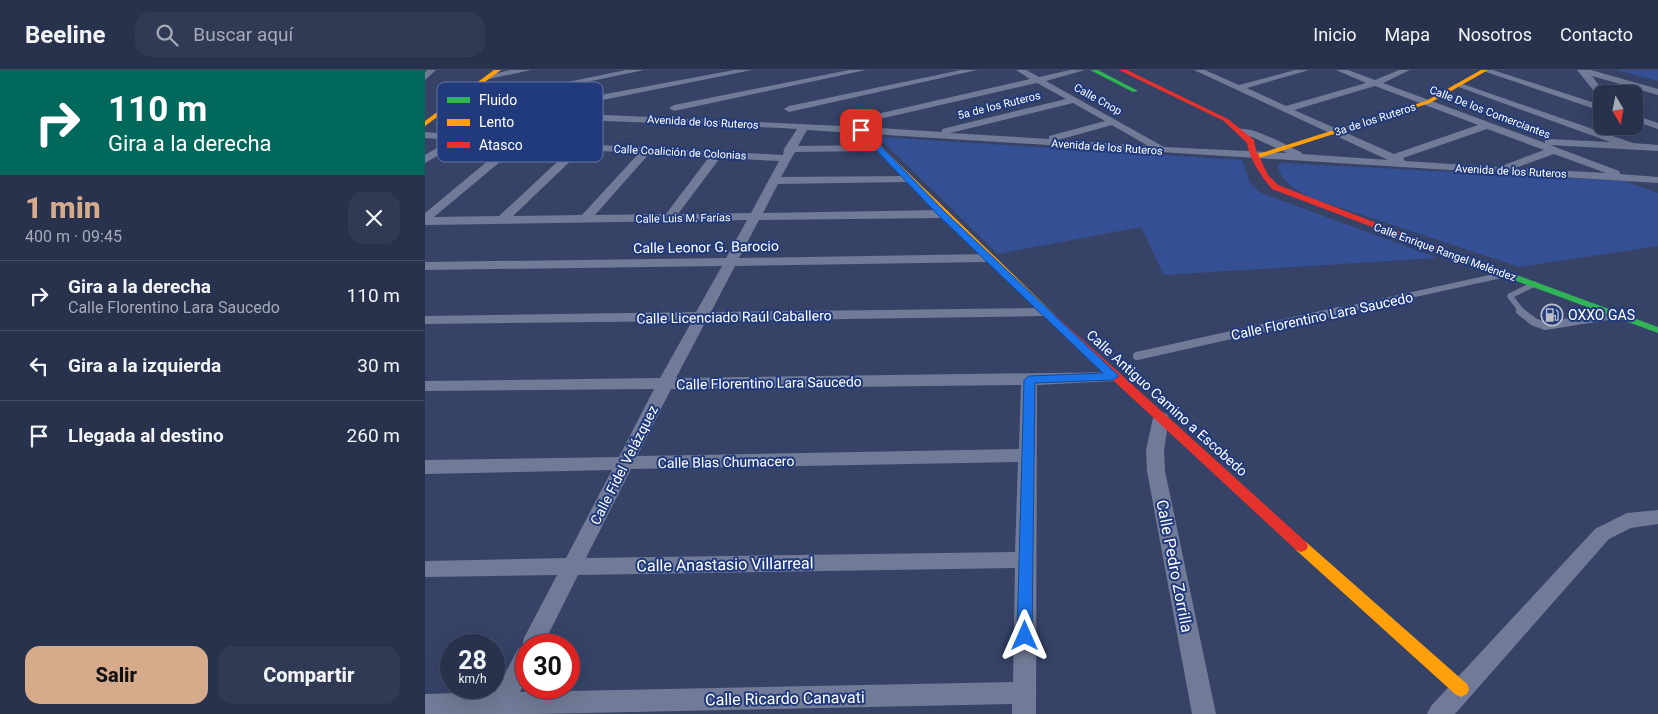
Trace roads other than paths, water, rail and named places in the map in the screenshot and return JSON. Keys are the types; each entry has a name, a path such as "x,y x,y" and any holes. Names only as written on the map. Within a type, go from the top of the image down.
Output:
{"street":[{"path":"481,82 493,73 527,70"},
{"path":"571,82 640,70"},
{"path":"603,98 748,70"},
{"path":"782,125 803,70"},
{"path":"794,96 862,70"},
{"path":"668,103 794,96 973,70"},
{"name":"Calle Cnop","path":"1020,70 1164,150"},
{"path":"827,128 1081,70"},
{"path":"1093,70 1146,96"},
{"name":"Calle Enrique Rangel Meléndez","path":"1122,70 1231,124 1241,131 1251,142 1269,180 1290,195 1658,330"},
{"path":"1197,70 1409,165"},
{"path":"1239,88 1305,70"},
{"name":"Calle De los Comerciantes","path":"1341,70 1630,178"},
{"path":"1287,109 1376,83 1406,70"},
{"path":"1485,70 1593,105"},
{"name":"3a de los Ruteros","path":"1256,154 1285,148 1428,102 1485,70"},
{"path":"1583,70 1658,92"},
{"path":"1583,70 1594,85"},
{"path":"1606,70 1658,84"},
{"path":"621,72 650,90 691,121"},
{"path":"1457,85 1633,147"},
{"name":"5a de los Ruteros","path":"930,135 1073,100"},
{"path":"425,124 437,115"},
{"name":"Avenida de los Ruteros","path":"603,118 782,125 1658,180"},
{"path":"1643,121 1658,126"},
{"path":"1039,142 1113,122"},
{"path":"1231,124 1222,132 1256,154"},
{"path":"1393,158 1488,125"},
{"name":"Calle Fidel Velázquez","path":"538,634 626,464 665,384 755,217 787,153 803,127"},
{"name":"Calle Antiguo Camino a Escobedo","path":"861,130 942,214 1044,312 1461,689"},
{"path":"1241,131 1256,135 1308,159"},
{"path":"1532,141 1658,148"},
{"name":"Calle Coalición de Colonias","path":"603,147 717,154 787,153 879,148"},
{"path":"585,219 647,150"},
{"path":"1499,171 1554,150"},
{"path":"425,160 437,153"},
{"path":"669,218 717,154"},
{"path":"425,220 494,162"},
{"path":"503,220 563,162"},
{"path":"1630,178 1658,188"},
{"path":"773,182 908,179"},
{"name":"Calle Luis M. Farías","path":"425,220 942,214"},
{"name":"Calle Leonor G. Barocio","path":"425,266 988,258"},
{"name":"Calle Licenciado Raúl Caballero","path":"425,320 701,318 1044,312"},
{"name":"Calle Florentino Lara Saucedo","path":"425,386 1029,380 1113,376"},
{"path":"1024,704 1029,380"},
{"name":"Calle Pedro Zorrilla","path":"1161,418 1155,450 1156,471 1204,714"},
{"name":"Calle Blas Chumacero","path":"425,467 1027,455"},
{"path":"1439,714 1602,534 1627,521 1658,517"},
{"name":"Calle Anastasio Villarreal","path":"425,569 1025,560"},
{"path":"498,709 515,677"},
{"name":"Calle Ricardo Canavati","path":"425,705 498,709 1024,704"}],"lane":[{"name":"Calle Florentino Lara Saucedo","path":"1137,356 1457,287 1507,274"},
{"path":"1534,284 1510,296 1512,302 1535,324 1545,326 1617,315"}],"place":[{"name":"OXXO GAS","path":"1552,315"}]}
